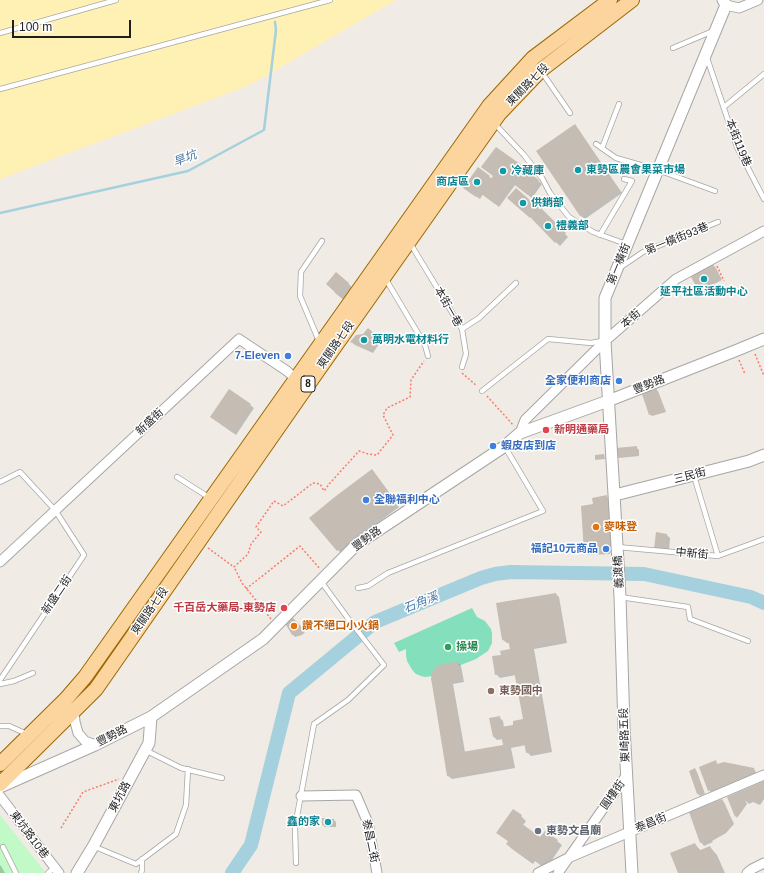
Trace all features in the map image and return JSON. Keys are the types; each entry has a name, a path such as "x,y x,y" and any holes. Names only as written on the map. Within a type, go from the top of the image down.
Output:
{"main road":[{"name":"東關路七段","path":"0,786 96,689 199,541 301,384 320,345 489,118 499,114 537,64 610,0"},
{"name":"東關路七段","path":"537,64 632,0"},
{"name":"東關路七段","path":"0,764 66,700 85,677 212,499 409,242 489,118"}],"street":[{"path":"727,2 739,8 758,0"},
{"name":"第一橫街","path":"617,547 605,341 605,298 727,2"},
{"name":"本街","path":"520,433 525,420 605,341 676,279 764,231"},
{"name":"新盛街","path":"0,562 239,339 287,371 301,384"},
{"name":"豐勢路","path":"0,786 95,745 151,717 263,638 356,545 505,446 520,433 608,401 764,339"},
{"name":"三民街","path":"615,495 750,461 764,455"},
{"name":"義渡橋","path":"617,547 620,597"},
{"name":"東崎路五段","path":"620,597 626,776 632,873"},
{"path":"74,711 78,733 85,741 95,745"},
{"name":"東坑路","path":"77,873 149,743 151,717"},
{"name":"泰昌街","path":"538,873 630,831 764,775"},
{"name":"圓樓街","path":"558,873 626,776"},
{"name":"泰昌二街","path":"301,796 356,794 368,823 377,873"},
{"name":"東坑路10巷","path":"0,796 54,871"},
{"path":"747,873 752,868 764,863"}],"lane":[{"path":"0,33 116,0"},
{"path":"0,89 330,0"},
{"path":"672,48 716,30"},
{"name":"本街119巷","path":"706,54 737,147 764,199"},
{"path":"537,64 570,113"},
{"name":"本街119巷","path":"724,108 764,74"},
{"path":"602,148 619,104"},
{"path":"489,118 524,155 542,178 550,193 569,217 593,232 627,244"},
{"path":"596,144 616,158 658,170 715,191"},
{"path":"600,235 632,181 624,179"},
{"name":"第一橫街93巷","path":"616,270 643,252 718,222"},
{"path":"320,345 300,296 301,272 322,241"},
{"name":"本街一巷","path":"409,242 462,328 466,354 462,367"},
{"path":"384,276 426,345 428,356"},
{"path":"462,328 479,318 516,283"},
{"path":"482,391 548,339 591,343 605,341"},
{"path":"358,588 368,586 388,573 543,511 505,446"},
{"path":"0,482 20,472 55,510"},
{"path":"694,475 718,556"},
{"path":"177,477 212,499"},
{"name":"新盛二街","path":"0,680 84,555 55,510"},
{"name":"中新街","path":"617,547 718,556 764,539"},
{"path":"296,863 295,827 314,724 348,700 384,665 346,617 323,578"},
{"path":"620,597 688,607 690,619 748,641"},
{"path":"0,684 33,673"},
{"path":"0,726 9,726 30,735"},
{"path":"145,750 181,768 222,778"},
{"path":"93,846 136,864 176,834 186,805 188,770"},
{"path":"3,847 16,873"},
{"path":"141,873 142,859"}],"path":[{"path":"713,259 724,281"},
{"path":"751,344 764,376"},
{"path":"735,351 745,374"},
{"path":"234,567 248,554 251,544 261,532 256,527 274,501 283,506 313,483 320,484 324,491 359,450 368,454 377,455 393,435 383,415 387,408 410,397 411,380 428,356"},
{"path":"462,367 459,371 482,391 520,433"},
{"path":"199,541 234,567 246,589 276,625"},
{"path":"246,589 300,546 323,578"},
{"path":"61,828 83,792 132,774"}],"sand":[{"path":"0,0 396,0 250,85 0,179"}],"green space":[{"path":"472,608 477,617 485,621 491,629 492,643 488,651 476,659 433,676 425,677 416,674 407,661 406,649 399,652 394,643"},
{"path":"0,815 46,873 0,873"}],"building":[{"name":"東勢區農會果菜市場","path":"575,124 619,190 580,216 536,151"},
{"name":"冷藏庫","path":"496,147 523,166 495,204 480,193 493,176 481,167"},
{"name":"商店區","path":"478,167 490,176 476,197 463,188"},
{"path":"524,169 539,180 528,195 514,184"},
{"name":"供銷部","path":"516,188 539,208 530,218 507,198"},
{"name":"禮義部","path":"541,208 566,233 555,243 531,218"},
{"name":"延平社區活動中心","path":"712,263 719,276 711,281 714,287 700,294 690,275"},
{"path":"336,272 349,283 338,295 326,284"},
{"name":"萬明水電材料行","path":"368,328 378,337 369,350 350,342 356,335 363,334"},
{"path":"656,388 664,410 649,415 642,394"},
{"path":"229,389 251,404 232,432 210,417"},
{"path":"637,446 637,454 616,457 616,448"},
{"path":"604,454 605,459 595,460 595,455"},
{"path":"372,469 397,503 361,530 337,551 309,518"},
{"path":"607,495 610,545 608,552 584,553 581,506 593,504 592,498"},
{"path":"656,532 667,534 666,549 654,549"},
{"path":"556,593 564,640 531,645 549,749 526,753 524,742 508,745 512,765 447,776 431,679 432,673 435,668 440,665 458,661 461,678 450,680 462,752 503,745 501,735 493,737 489,718 500,716 501,727 513,725 513,721 523,719 514,671 495,675 492,656 501,655 500,651 510,649 508,639 502,640 496,603"},
{"name":"讚不絕口小火鍋","path":"292,617 304,629 300,633 292,635 285,623"},
{"path":"716,760 717,764 724,762 754,768 755,771 708,791 699,767"},
{"path":"695,768 704,792 697,794 689,771"},
{"path":"764,781 764,791 756,802 749,799 745,801 735,817 727,797"},
{"path":"722,799 732,821 724,831 700,843 689,812"},
{"path":"513,809 522,815 518,821 540,837 545,831 558,840 541,865 530,857 528,860 506,844 508,841 496,833"},
{"name":"鑫的家","path":"322,818 334,819 334,826 322,825"},
{"path":"695,843 698,851 710,846 720,868 708,873 692,873 690,869 682,873 678,873 670,853"}],"waterway":[{"name":"旱坑","path":"0,213 188,171 264,130 276,30 275,22"},
{"name":"石角溪","path":"232,873 251,845 289,693 375,622 481,578 511,572 644,574 751,597 764,603"}],"place":[{"name":"東勢區農會果菜市場","path":"578,170"},
{"name":"冷藏庫","path":"503,171"},
{"name":"商店區","path":"477,182"},
{"name":"供銷部","path":"523,203"},
{"name":"禮義部","path":"548,226"},
{"name":"延平社區活動中心","path":"704,279"},
{"name":"萬明水電材料行","path":"364,340"},
{"name":"7-Eleven","path":"288,356"},
{"name":"全家便利商店","path":"619,381"},
{"name":"新明通藥局","path":"546,430"},
{"name":"蝦皮店到店","path":"493,446"},
{"name":"全聯福利中心","path":"366,500"},
{"name":"麥味登","path":"596,527"},
{"name":"福記10元商品","path":"606,549"},
{"name":"千百岳大藥局-東勢店","path":"284,608"},
{"name":"讚不絕口小火鍋","path":"294,626"},
{"name":"操場","path":"448,647"},
{"name":"東勢國中","path":"491,691"},
{"name":"鑫的家","path":"328,822"},
{"name":"東勢文昌廟","path":"538,831"}]}
